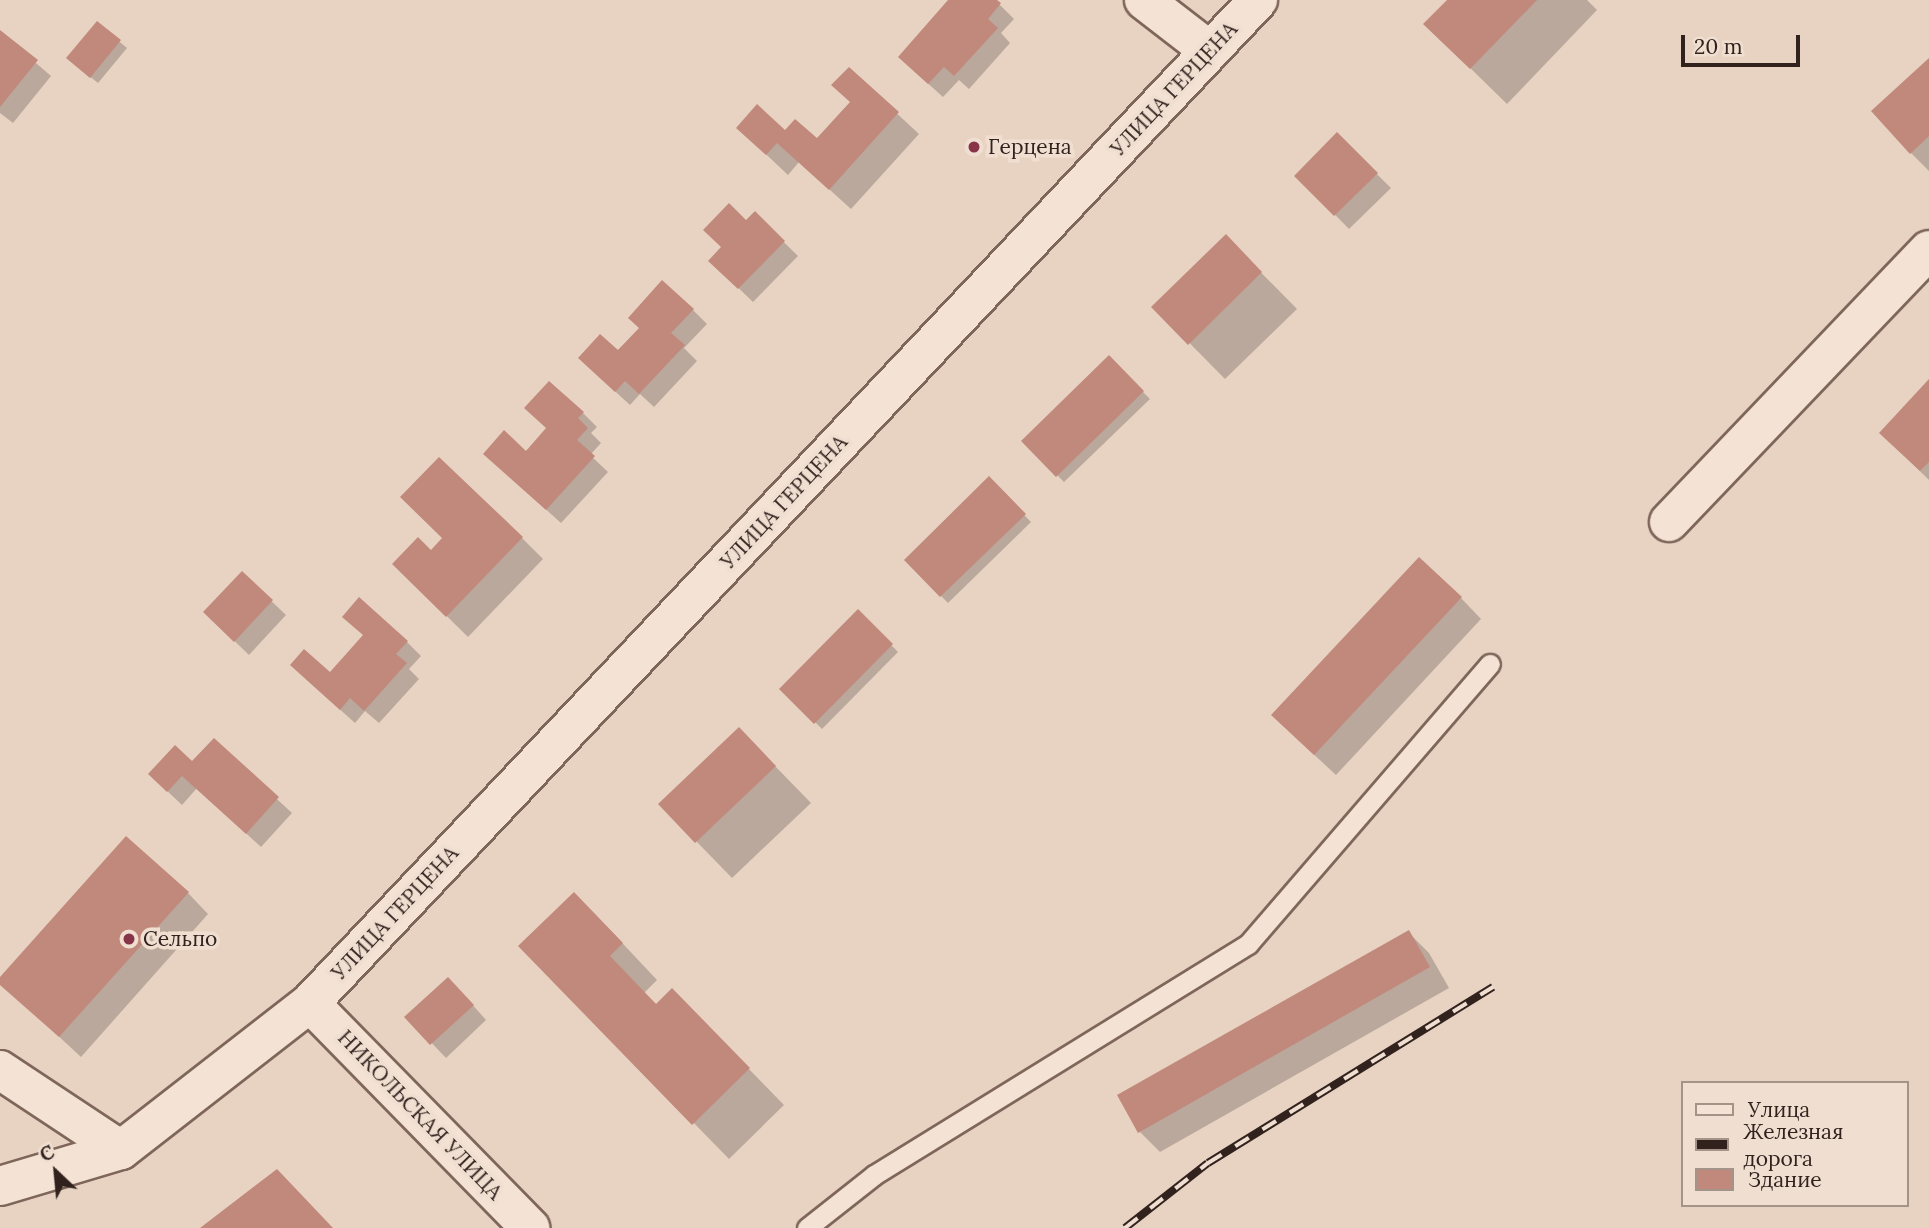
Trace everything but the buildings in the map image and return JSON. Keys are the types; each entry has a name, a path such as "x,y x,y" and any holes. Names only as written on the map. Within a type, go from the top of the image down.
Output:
{"main road":[{"path":"1144,0 1210,51"},
{"name":"УЛИЦА ГЕРЦЕНА","path":"121,1150 310,1003 1258,0"},
{"path":"1669,522 1929,250"},
{"name":"НИКОЛЬСКАЯ УЛИЦА","path":"310,1003 530,1228"},
{"path":"0,1070 121,1150"},
{"path":"0,1186 121,1150"}],"lane":[{"path":"807,1228 874,1175 1248,944 1490,664"}],"railway":[{"path":"1125,1228 1208,1163 1493,987"}],"place":[{"name":"Герцена","path":"974,147"},
{"name":"Сельпо","path":"129,939"}]}
